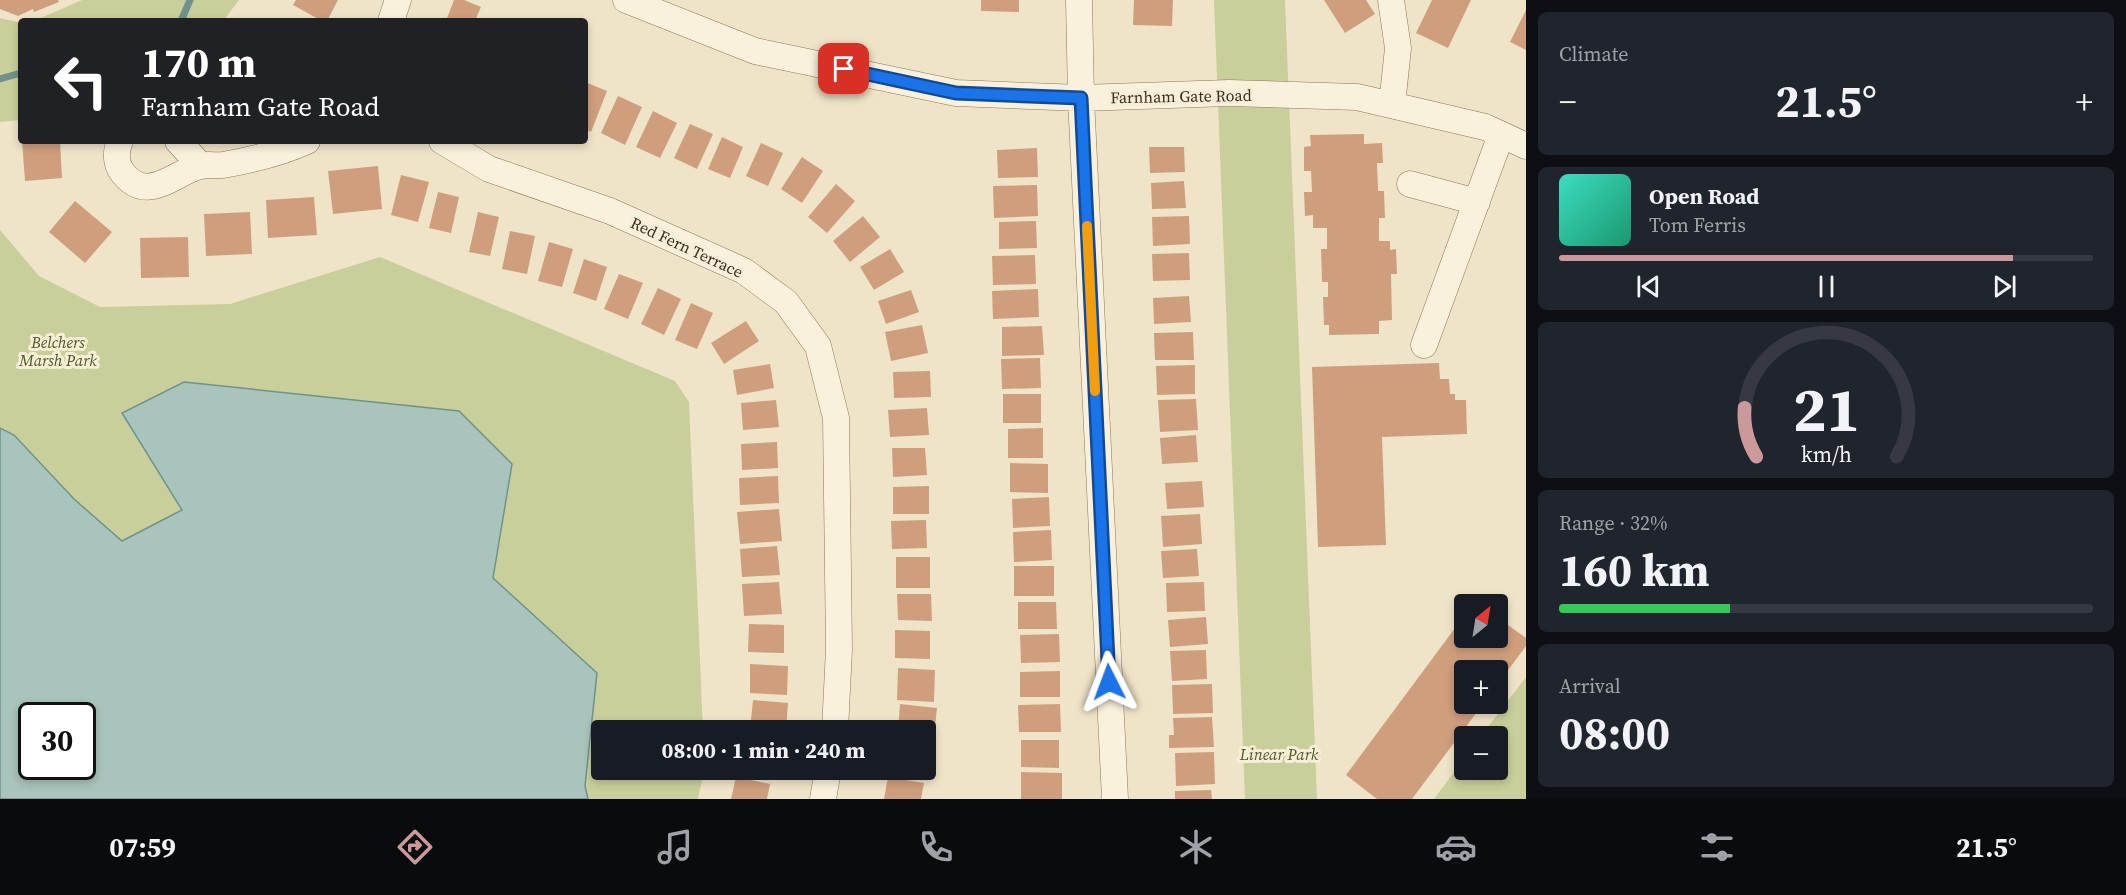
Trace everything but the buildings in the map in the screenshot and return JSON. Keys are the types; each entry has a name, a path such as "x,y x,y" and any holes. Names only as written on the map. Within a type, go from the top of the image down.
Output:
{"street":[{"path":"392,18 398,0"},
{"name":"Farnham Gate Road","path":"626,0 755,51 956,93 1081,98 1229,93 1357,97 1485,127 1526,146"},
{"path":"1079,0 1081,98 1115,799"},
{"path":"1391,0 1398,48 1392,105"},
{"path":"1424,345 1501,135"},
{"path":"119,144 116,156 119,169 128,180 141,186 155,186 201,166 255,160 299,144"},
{"path":"181,144 201,166"},
{"name":"Red Fern Terrace","path":"447,144 489,169 610,211 744,271 786,302 818,345 836,418 839,649 835,720"},
{"path":"1410,183 1477,202"},
{"path":"823,799 826,780"}],"green space":[{"path":"82,0 239,0 225,18 41,18"},
{"name":"Linear Park","path":"1214,0 1285,0 1317,799 1245,799"},
{"path":"0,18 18,22 18,120 0,122"},
{"name":"Belchers Marsh Park","path":"0,230 39,276 100,307 230,304 380,257 675,381 689,402 703,720 592,720 597,673 493,578 512,464 182,510 122,542 74,499 14,435 0,428"},
{"path":"1526,677 1526,799 1434,799 1454,772 1454,780 1508,780 1508,726 1489,726 1498,714 1508,714 1508,701"},
{"path":"591,730 591,780 702,780 698,799 588,799 585,786"}],"water":[{"path":"184,382 459,411 512,464 493,578 597,673 585,786 588,799 0,799 0,428 14,435 74,499 122,541 182,510 122,413"}],"waterway":[{"path":"182,18 190,0"},
{"path":"0,79 18,74"}],"slow traffic":[{"path":"1087,226 1095,391"}],"route":[{"path":"844,69 956,93 1081,98 1109,682"}]}
